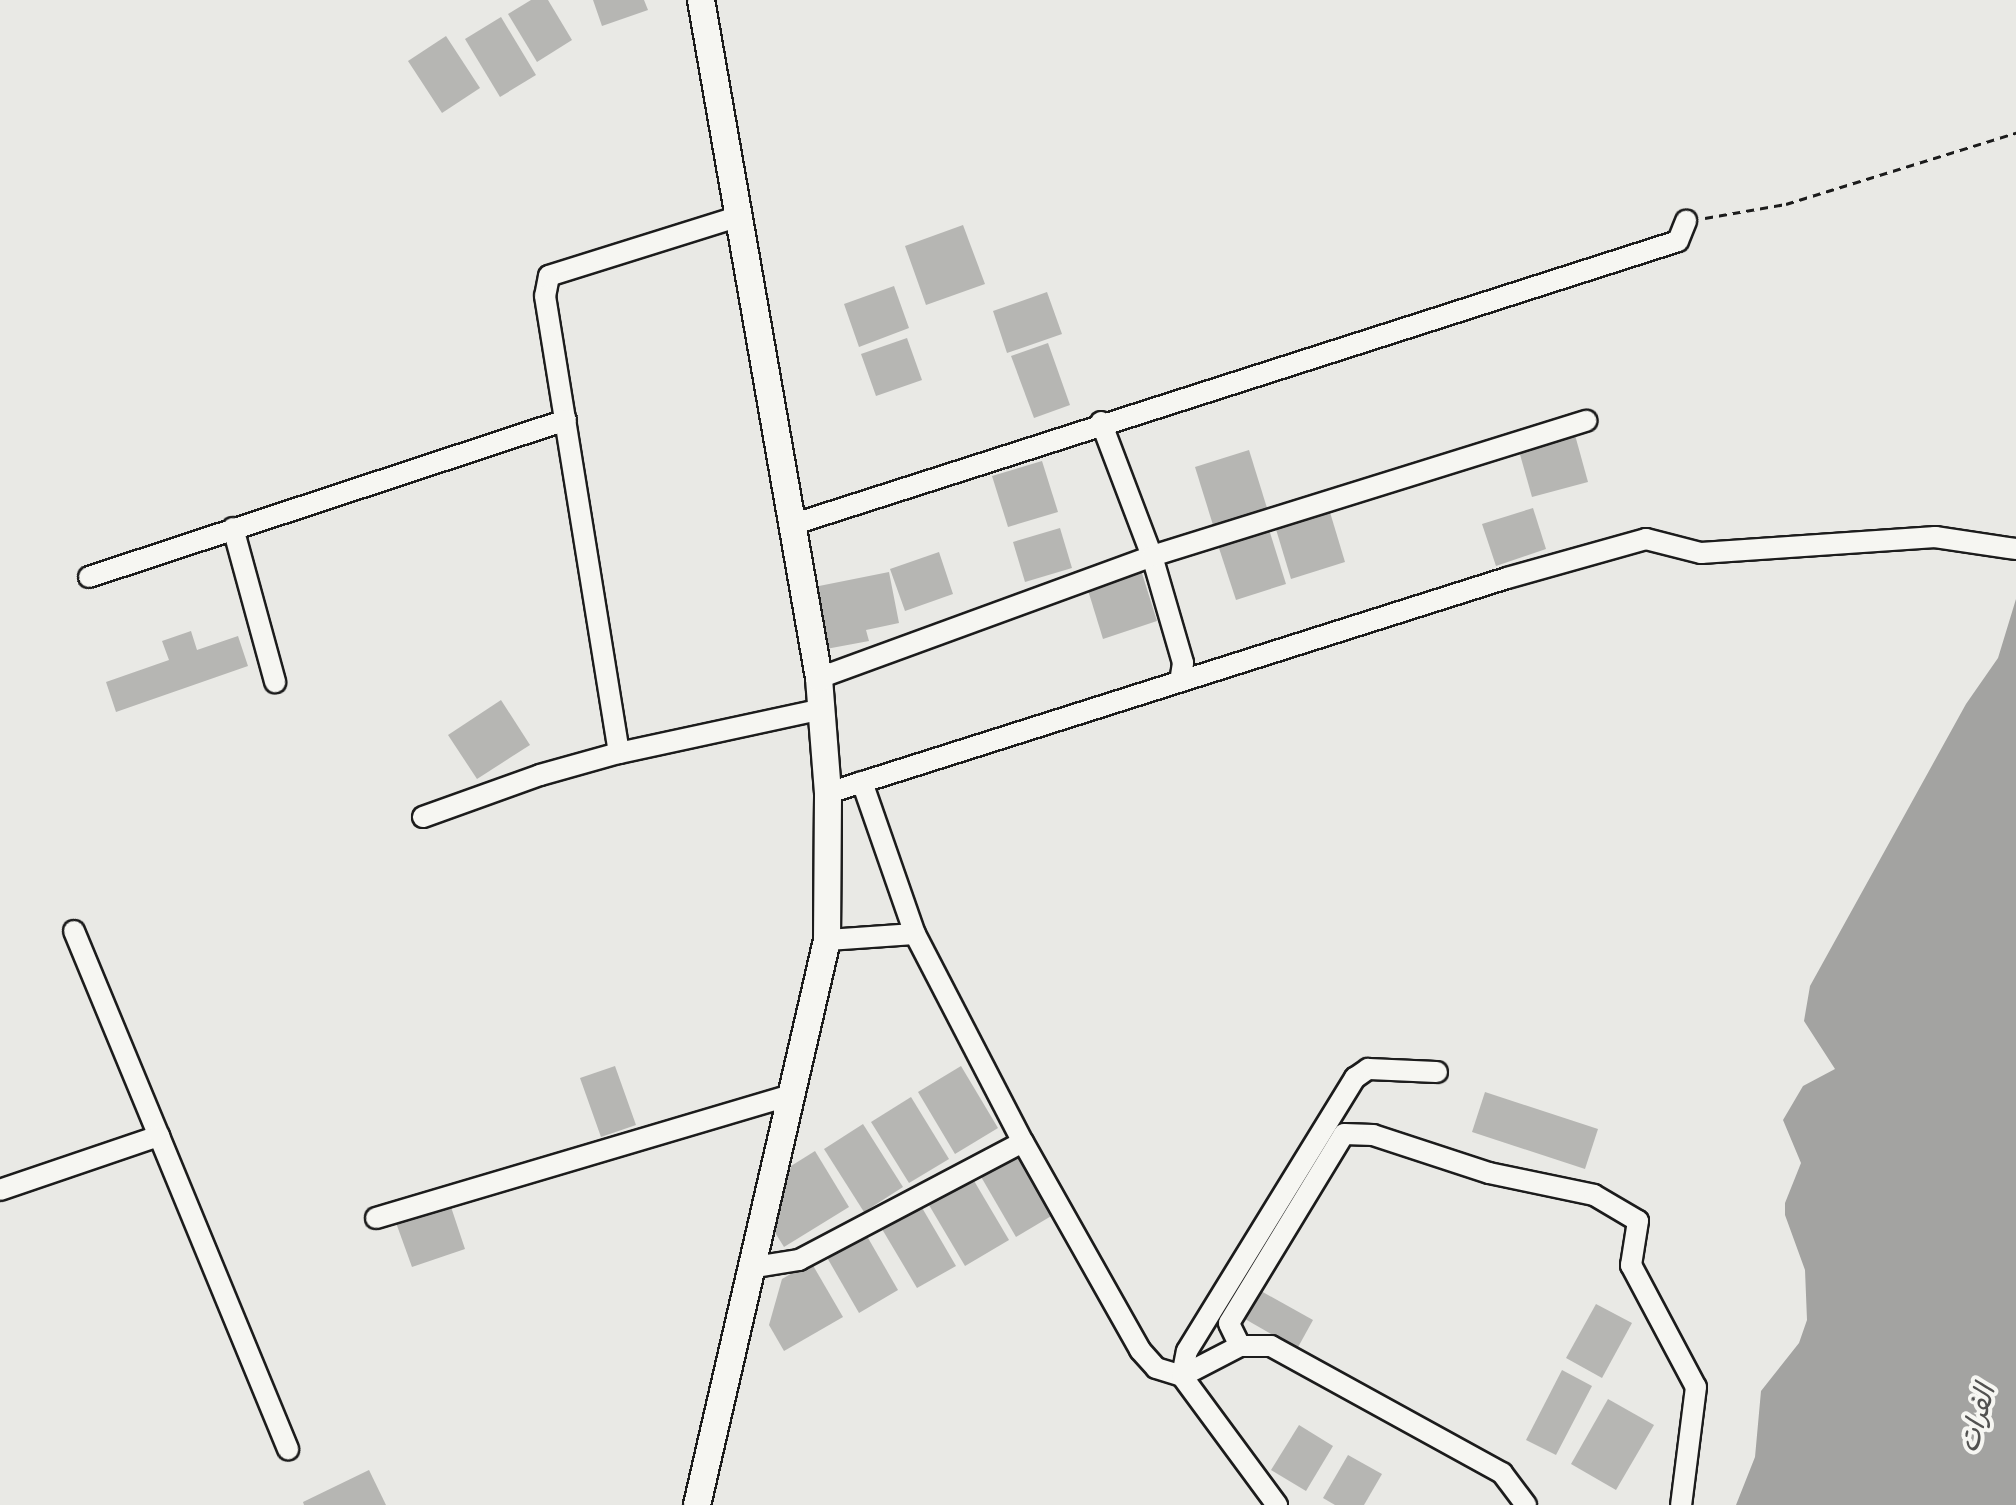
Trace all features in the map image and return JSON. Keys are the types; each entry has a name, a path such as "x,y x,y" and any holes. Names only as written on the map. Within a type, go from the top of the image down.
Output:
{"main road":[{"path":"697,1505 755,1267 827,940 828,793 819,678 701,0"}],"street":[{"path":"619,753 545,296 549,276 740,216"},
{"path":"791,525 1101,422 1678,241 1686,221"},
{"path":"89,577 566,420"},
{"path":"819,678 1152,556 1586,421"},
{"path":"1101,422 1152,556 1183,663 1180,681"},
{"path":"233,528 275,682"},
{"path":"828,793 1507,578 1646,539 1701,553 1935,537 2015,549"},
{"path":"423,817 540,775 619,753 823,709"},
{"path":"862,782 915,934 1023,1142 1117,1310 1156,1368 1182,1376 1277,1505"},
{"path":"74,931 288,1449"},
{"path":"827,940 915,934"},
{"path":"1182,1376 1187,1351 1355,1078 1368,1069 1437,1072"},
{"path":"376,1218 791,1095"},
{"path":"1240,1346 1229,1323 1344,1134 1373,1135 1489,1173 1594,1195 1638,1221 1631,1265 1696,1387 1681,1505"},
{"path":"0,1190 159,1136"},
{"path":"755,1267 799,1260 1023,1142"},
{"path":"1182,1376 1240,1346 1271,1346 1502,1473 1526,1505"}],"path":[{"path":"1686,221 1786,204 2016,133"}],"water":[{"name":"الفرات","path":"2016,599 2016,1505 1736,1505 1755,1457 1761,1391 1799,1343 1807,1320 1805,1270 1785,1215 1785,1203 1801,1163 1783,1120 1803,1086 1835,1069 1804,1021 1810,986 1966,704 1998,658"}],"building":[{"path":"531,0 548,0 572,40 537,62 508,14"},
{"path":"593,0 644,0 648,10 602,26"},
{"path":"501,17 536,75 500,97 465,39"},
{"path":"446,36 480,88 442,113 408,61"},
{"path":"963,225 985,284 926,305 905,246"},
{"path":"894,286 909,328 859,347 844,304"},
{"path":"1047,292 1062,334 1007,353 993,311"},
{"path":"907,338 922,380 876,396 861,354"},
{"path":"1048,343 1070,405 1034,418 1011,356"},
{"path":"1575,435 1588,482 1532,497 1519,451"},
{"path":"1249,450 1267,508 1213,525 1195,467"},
{"path":"1042,461 1058,512 1008,527 992,476"},
{"path":"1533,508 1546,549 1496,566 1482,524"},
{"path":"1329,509 1345,562 1291,579 1275,526"},
{"path":"1268,526 1286,584 1236,600 1217,542"},
{"path":"1060,528 1072,568 1025,582 1013,542"},
{"path":"939,552 953,594 905,611 890,569"},
{"path":"1141,570 1157,621 1103,639 1087,587"},
{"path":"889,572 899,623 866,630 869,641 826,649 814,587"},
{"path":"191,631 197,650 238,636 248,666 116,712 106,682 169,660 162,641"},
{"path":"501,700 530,745 477,779 448,735"},
{"path":"615,1066 636,1125 601,1137 580,1078"},
{"path":"961,1066 998,1128 955,1154 918,1092"},
{"path":"1485,1092 1598,1129 1585,1169 1472,1132"},
{"path":"911,1097 949,1159 909,1183 871,1122"},
{"path":"863,1124 903,1187 864,1212 824,1149"},
{"path":"1022,1150 1058,1212 1016,1237 980,1175"},
{"path":"815,1151 849,1207 784,1247 774,1231 791,1166"},
{"path":"970,1174 1009,1240 965,1266 926,1200"},
{"path":"449,1201 465,1249 412,1267 395,1220"},
{"path":"921,1206 956,1266 917,1288 882,1229"},
{"path":"864,1231 898,1290 859,1313 825,1254"},
{"path":"811,1262 843,1317 784,1351 769,1325 782,1279"},
{"path":"1261,1291 1313,1320 1297,1349 1245,1319"},
{"path":"1596,1304 1632,1323 1602,1378 1566,1358"},
{"path":"1562,1370 1592,1386 1556,1455 1526,1440"},
{"path":"1608,1399 1654,1425 1616,1490 1571,1464"},
{"path":"1299,1425 1333,1446 1306,1491 1271,1470"},
{"path":"1348,1455 1382,1474 1364,1505 1335,1505 1323,1498"},
{"path":"369,1470 386,1505 304,1505 303,1502"}]}
